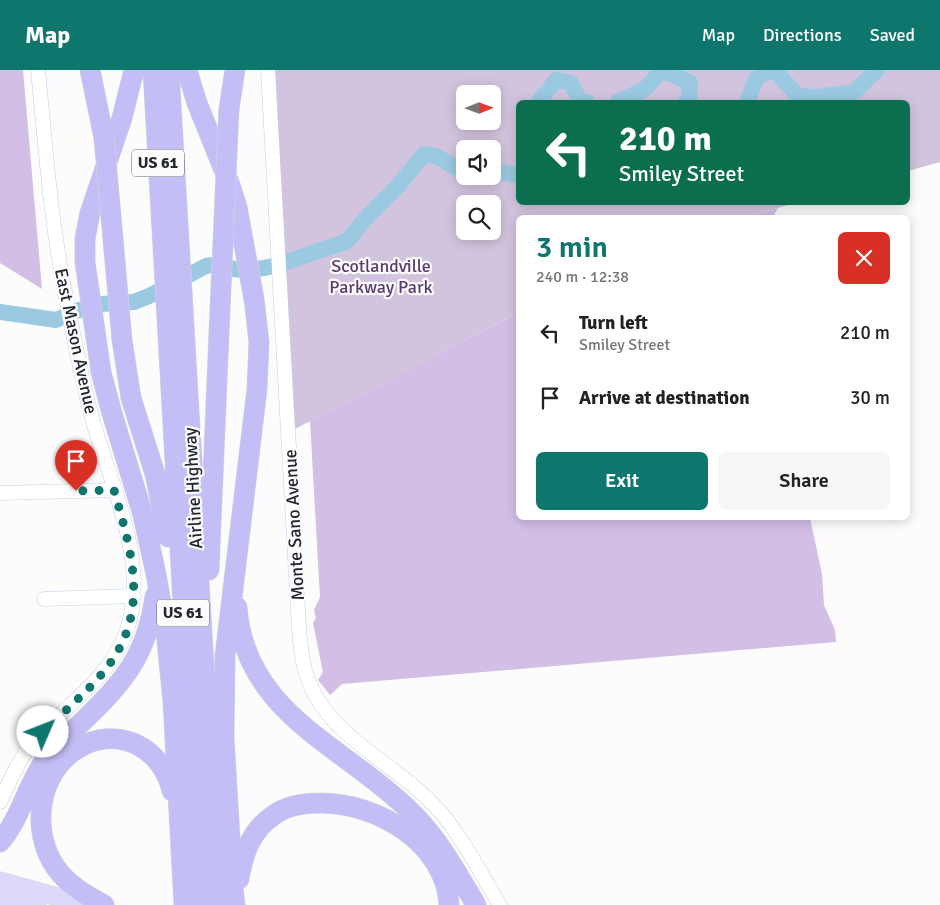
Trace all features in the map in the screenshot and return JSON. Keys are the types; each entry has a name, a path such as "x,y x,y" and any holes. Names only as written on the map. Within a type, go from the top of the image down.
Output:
{"highway":[{"path":"90,70 104,138"},
{"path":"99,70 122,340 131,398 155,474 164,512 176,604 186,650"},
{"path":"134,70 126,107 88,222 84,249 97,345 111,410 143,515 156,574 170,667 184,905"},
{"name":"Airline Highway","path":"153,70 172,252"},
{"name":"Airline Highway","path":"169,70 172,252 186,650 200,905"},
{"path":"187,70 203,118 230,185 242,231 254,299 259,342 257,389 225,656 224,715 232,879 230,905"},
{"path":"200,610 208,598 230,70"},
{"path":"229,110 235,70"},
{"name":"Airline Highway","path":"175,318 200,610 230,905"},
{"path":"0,842 11,826 38,771 48,756 115,689 135,662 150,624 156,574"},
{"path":"233,585 244,646 258,676 273,697 300,725 393,795 416,816 443,850 476,905"},
{"path":"104,905 85,894 66,879 55,867 44,845 41,829 42,805 46,790 56,769 70,754 86,744 108,739 131,742 145,749 157,759 165,772 172,795 178,801"},
{"path":"230,905 244,854 249,842 259,828 274,814 287,808 306,804 327,803 350,806 372,813 396,825 411,836 425,850 438,868 445,882 449,905"}],"main road":[{"path":"0,880 86,905"},
{"path":"0,895 36,905"}],"street":[{"name":"East Mason Avenue","path":"0,802 21,758 31,744 100,676 111,661 126,633 132,614 134,596 134,574 131,553 91,417 64,285 56,238 38,70"},
{"name":"Monte Sano Avenue","path":"268,70 299,628 306,676 322,707 335,724 414,786 441,813 464,845 500,905"},
{"path":"0,493 114,490"},
{"path":"44,599 134,596"}],"green space":[{"name":"Scotlandville Parkway Park","path":"274,70 940,70 940,162 910,170 910,100 516,100 516,205 788,205 751,215 516,215 516,314 295,429"}],"shaded area":[{"path":"0,70 23,70 42,289 0,263"},
{"path":"778,208 774,215 751,215"},
{"path":"516,314 516,520 810,520 822,574 824,605 835,630 836,642 342,684 330,695 318,680 323,672 313,623 316,618 314,610 320,597 310,421"}],"waterway":[{"path":"748,100 756,79 769,70"},
{"path":"774,70 798,96 818,97 854,92 877,70"},
{"path":"622,100 645,89 660,72 674,75 690,83 688,100"},
{"path":"551,87 556,80 571,83 580,100"},
{"path":"540,100 545,94"},
{"path":"0,312 56,320 76,311 101,304 134,302 206,266 216,265 243,270 281,264 343,243 349,239 365,219 398,186 424,154 436,156 456,168"},
{"path":"501,172 516,175"}],"route":[{"path":"43,732 105,670 117,652 126,633 133,606 134,579 131,553 114,490 76,491"}]}
